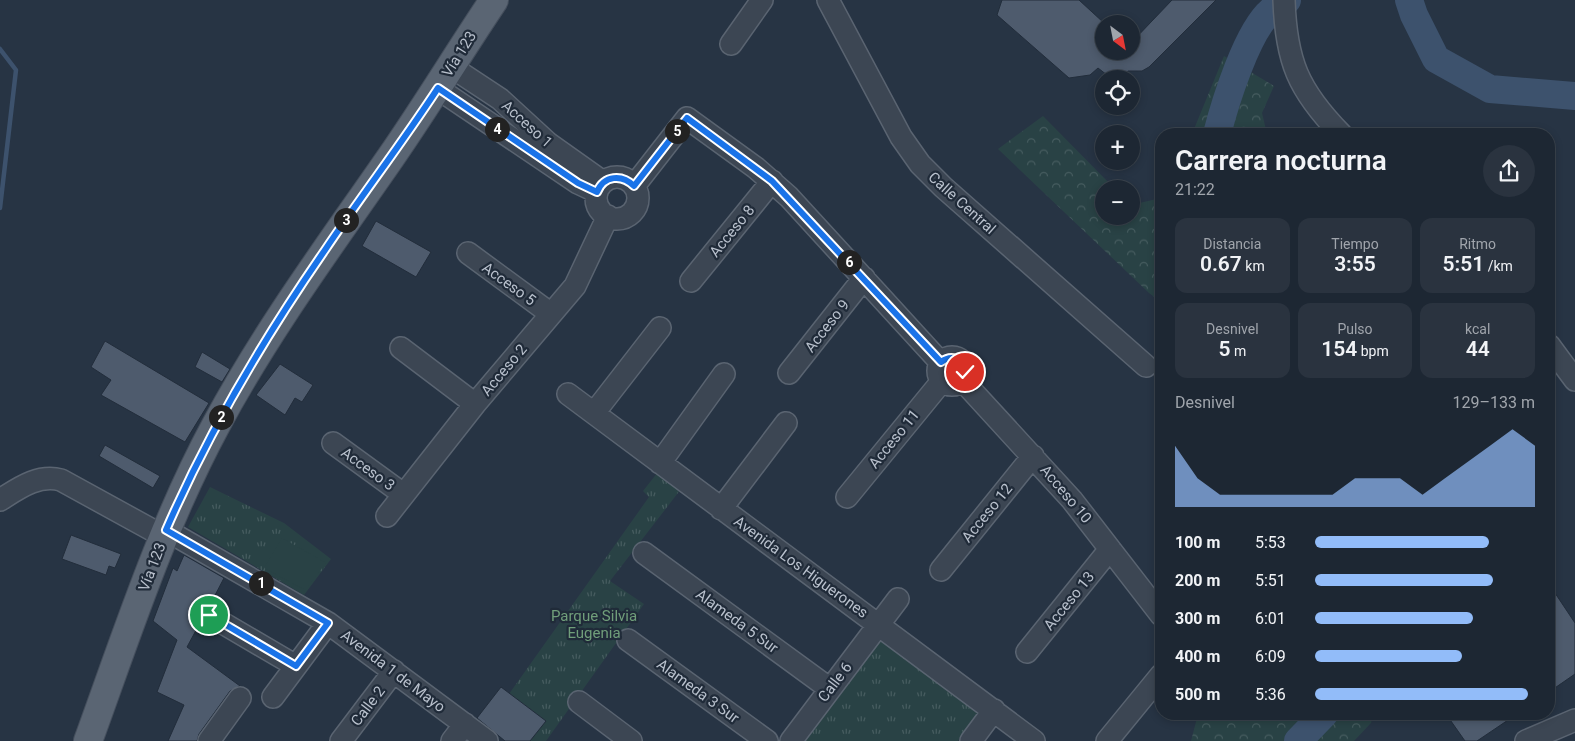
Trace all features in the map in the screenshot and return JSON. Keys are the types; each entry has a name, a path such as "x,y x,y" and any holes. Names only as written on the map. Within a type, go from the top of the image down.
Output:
{"main road":[{"name":"Vía 123","path":"88,741 165,533 216,425 249,367 324,250 444,77 494,0"}],"street":[{"path":"473,31 483,0"},
{"path":"731,44 762,0"},
{"name":"Calle Central","path":"828,0 901,137 920,164 943,188 1146,366"},
{"path":"1284,7 1288,44 1298,80 1321,114 1335,128"},
{"name":"Acceso 1","path":"444,77 483,87 519,115 544,151"},
{"name":"Acceso 1","path":"444,77 470,110 544,151 600,187"},
{"path":"470,110 483,87"},
{"name":"Acceso 10","path":"634,186 687,118 772,181 864,278 948,375 1033,456 1072,500 1155,607"},
{"path":"616,177 623,178 634,186 637,198 632,211 621,218 608,216 596,204 600,187 616,177"},
{"name":"Acceso 8","path":"691,281 772,181"},
{"name":"Acceso 2","path":"387,516 475,404 575,286 608,216"},
{"name":"Acceso 5","path":"468,253 551,314"},
{"name":"Acceso 9","path":"789,373 864,278"},
{"path":"594,413 660,328"},
{"path":"401,348 475,404"},
{"path":"1555,353 1575,380"},
{"path":"660,463 724,374"},
{"name":"Acceso 11","path":"847,497 948,375"},
{"name":"Avenida Los Higuerones","path":"568,394 721,509 880,624 1034,741"},
{"path":"721,509 786,423"},
{"name":"Acceso 3","path":"333,443 404,494"},
{"name":"Acceso 12","path":"941,570 1033,456"},
{"name":"Avenida 1 de Mayo","path":"0,500 27,484 52,478 61,480 165,533 328,623 394,671 458,733 487,741"},
{"name":"Acceso 13","path":"1027,652 1110,549"},
{"name":"Alameda 5 Sur","path":"644,553 830,689"},
{"name":"Calle 6","path":"791,741 898,599"},
{"path":"209,615 296,666"},
{"path":"273,698 328,623"},
{"name":"Alameda 3 Sur","path":"628,640 767,741"},
{"name":"Calle 2","path":"341,741 394,671"},
{"path":"1107,741 1155,682"},
{"path":"209,741 240,698"},
{"path":"579,702 631,741"},
{"path":"971,741 994,710"},
{"path":"1526,741 1575,720"}],"green space":[{"path":"1224,56 1274,86 1262,113 1266,128 1194,128"},
{"path":"1043,116 1106,180 1095,180 1095,225 1140,225 1140,203 1155,199 1155,298 998,149"},
{"name":"Parque Silvia Eugenia","path":"658,472 681,489 610,581 644,604 546,741 530,741 545,721 509,694 649,497 643,491"},
{"path":"210,487 284,523 331,559 304,595 188,527"},
{"path":"282,538 326,563 305,590 264,568"},
{"path":"881,640 979,712 958,741 805,741"},
{"path":"1196,720 1372,720 1354,741 1191,741"}],"building":[{"path":"1002,0 1079,0 1095,15 1095,60 1140,60 1140,34 1172,0 1216,0 1149,67 1142,71 1101,70 1098,68 1090,75 1069,78 997,15"},
{"path":"376,221 431,252 416,277 362,246"},
{"path":"105,341 209,403 185,442 101,395 111,380 91,367"},
{"path":"202,352 230,369 222,382 195,367"},
{"path":"280,364 313,385 302,402 295,398 285,415 256,395"},
{"path":"105,445 160,476 153,488 99,456"},
{"path":"71,535 121,554 115,568 109,566 106,575 62,559"},
{"path":"184,555 224,578 211,603 203,604 198,609 197,615 200,623 187,647 240,686 230,691 199,734 197,741 168,741 184,705 157,692 177,640 153,621 173,568 177,571"},
{"path":"1555,593 1575,623 1575,674 1555,688"},
{"path":"501,687 546,721 530,741 505,741 477,718"},
{"path":"1450,720 1508,720 1477,741 1465,741"}],"waterway":[{"path":"1219,128 1238,68 1254,34 1273,9 1287,0"},
{"path":"1409,0 1414,15 1436,59 1490,89 1575,96"},
{"path":"0,49 16,70 0,208"},
{"path":"1298,741 1318,720"}],"route":[{"path":"209,615 296,666 328,623 166,530 181,495 216,425 249,367 324,250 438,88 578,183 597,192 599,186 609,178 623,178 634,186 687,118 772,181 941,362 949,358 957,359 963,364 965,372"}]}
